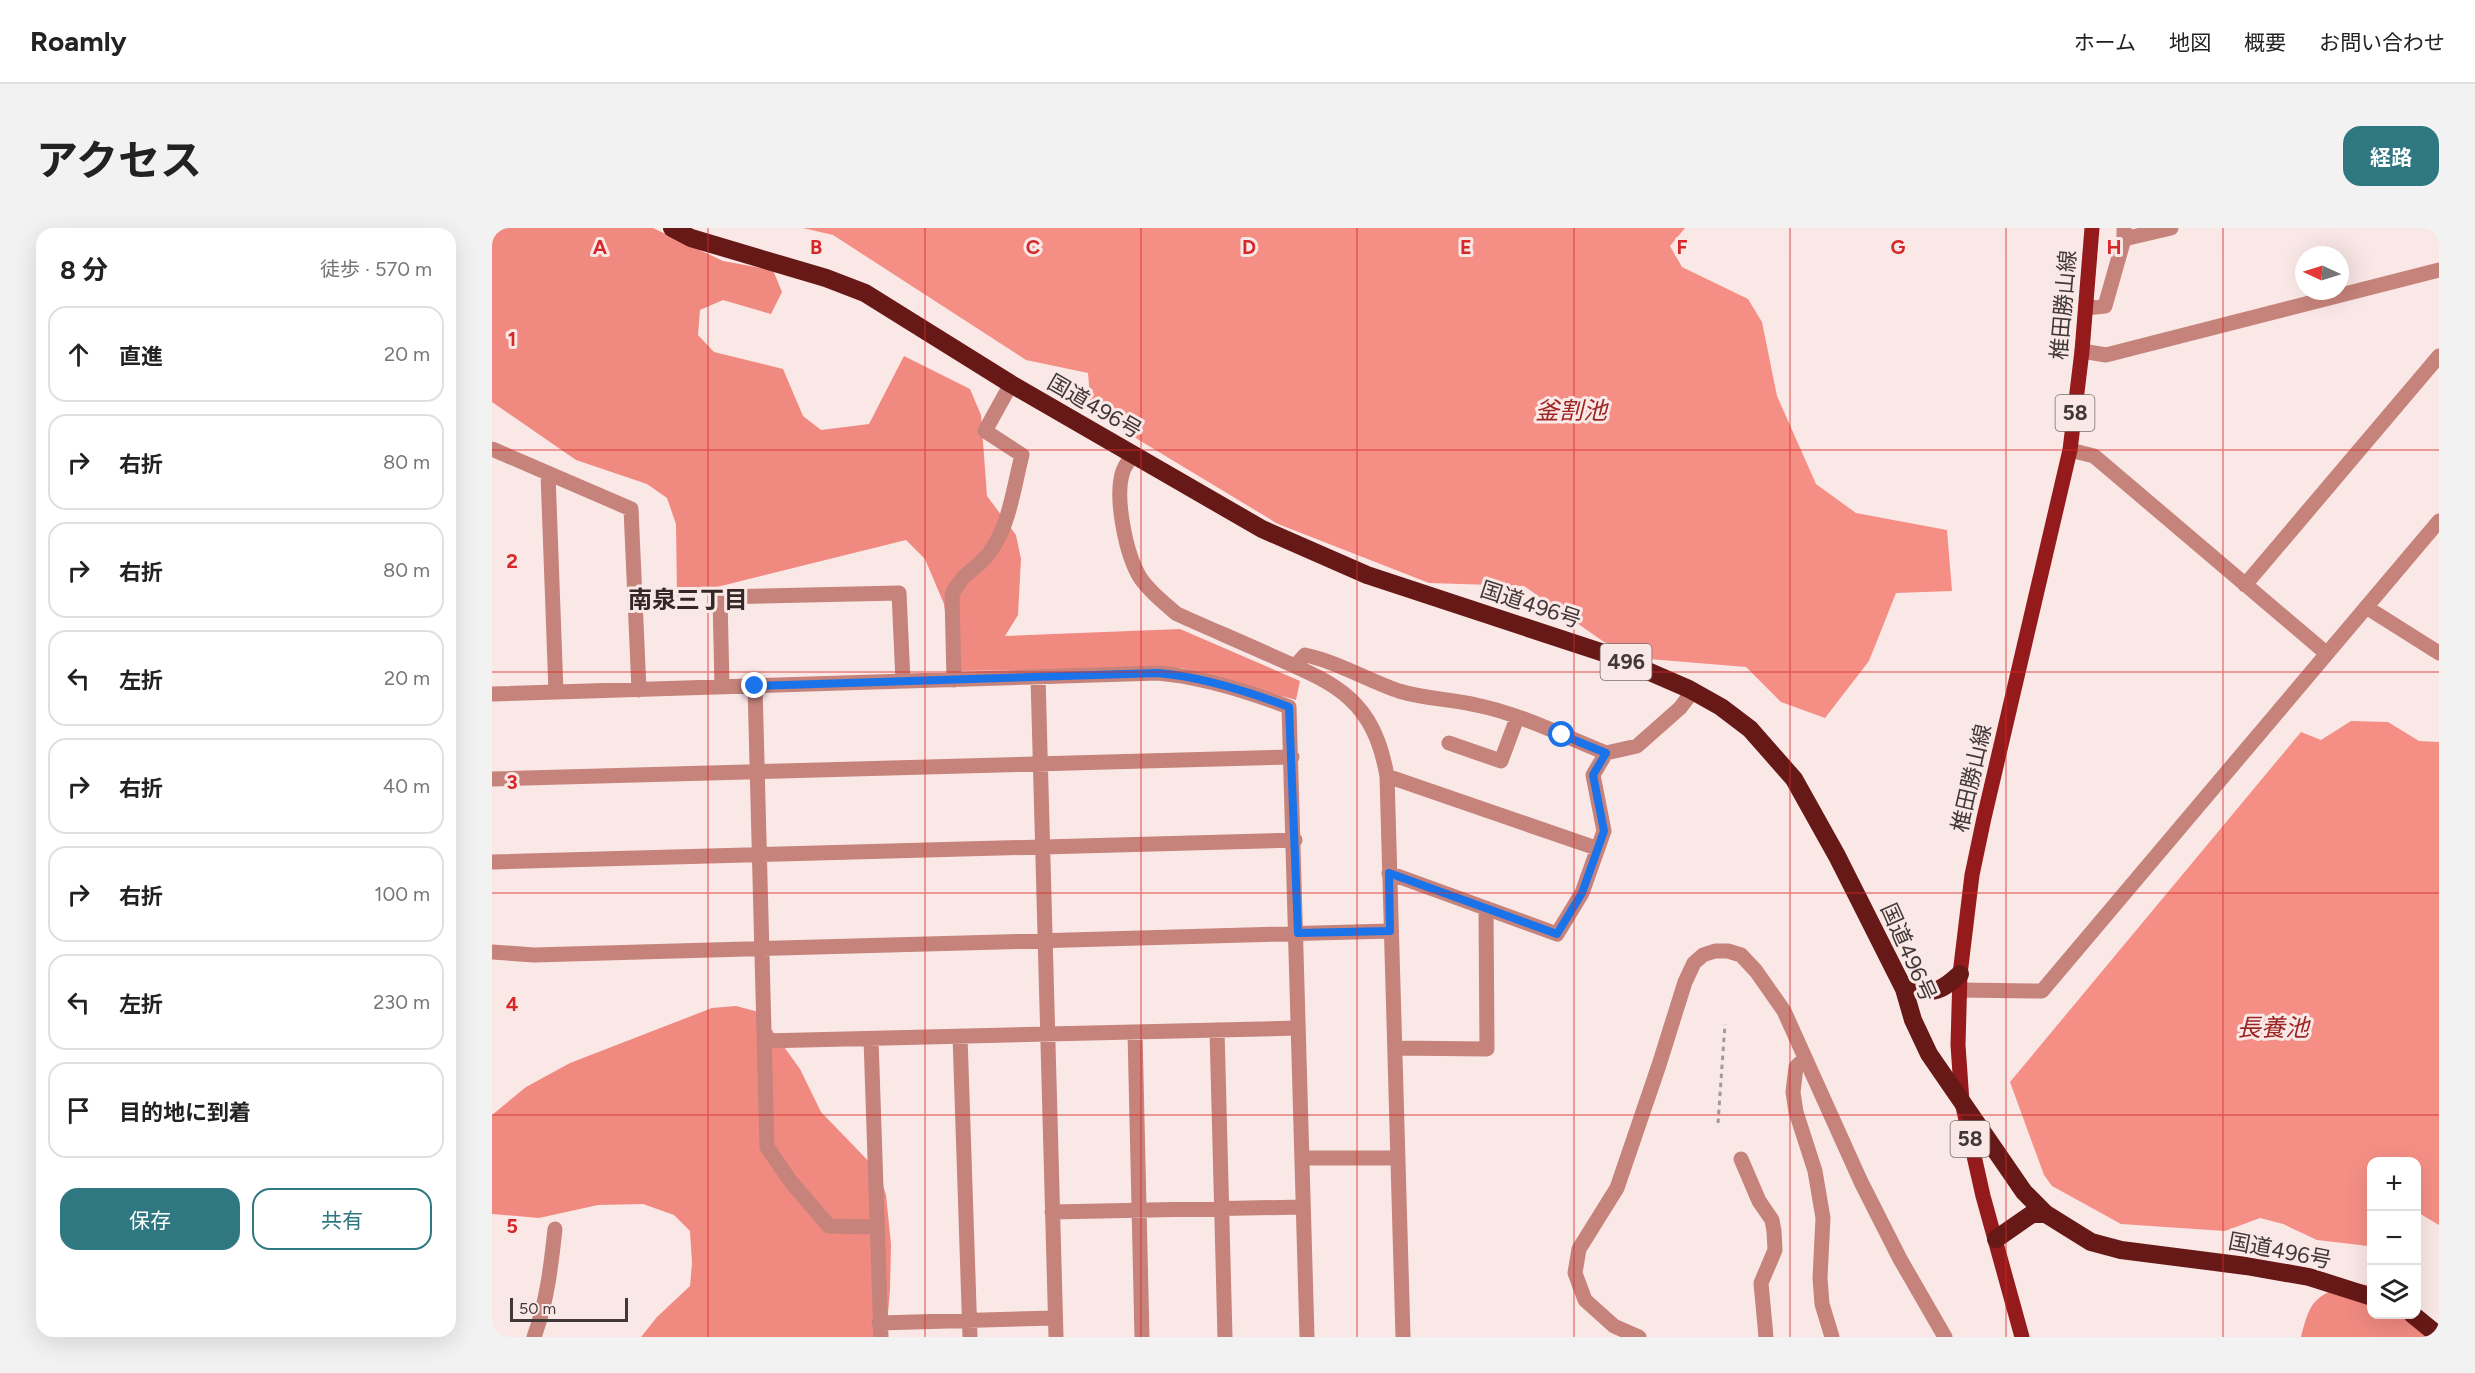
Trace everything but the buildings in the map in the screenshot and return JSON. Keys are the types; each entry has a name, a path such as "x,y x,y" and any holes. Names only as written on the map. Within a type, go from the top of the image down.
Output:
{"highway":[{"name":"国道496号","path":"672,228 691,238 826,278 865,293 1011,384 1262,529 1366,574 1613,656 1693,691 1721,707 1750,729 1794,779 1837,856 1904,989 1913,1020 1929,1054 2024,1192 2046,1214 2091,1242 2121,1250 2246,1266 2309,1277 2367,1295"},
{"path":"1904,989 1929,992 1942,990 1959,982"},
{"path":"1996,1239 2032,1214 2046,1214"},
{"path":"2418,1319 2439,1336"}],"main road":[{"name":"椎田勝山線","path":"2022,1337 1983,1196 1962,1102 1958,1045 1959,982 1972,875 2070,450 2082,351 2092,228"}],"street":[{"path":"2086,308 2105,306 2124,233 2170,228"},
{"path":"2082,351 2106,355 2439,270"},
{"path":"2245,585 2439,356"},
{"path":"954,680 952,595 966,573 992,551 1005,521 1022,455 985,431 1011,384"},
{"path":"492,449 631,509 639,690"},
{"path":"2070,450 2094,456 2325,653"},
{"path":"1133,455 1123,470 1120,484 1128,551 1140,578 1157,598 1178,614 1333,684 1357,705 1377,736 1387,776 1403,1337"},
{"path":"548,474 556,692"},
{"path":"1959,982 2042,991 2325,653 2439,521"},
{"path":"722,687 720,597 899,593 903,681"},
{"path":"2366,607 2439,653"},
{"path":"1295,666 1305,655 1328,660 1361,677 1400,691 1477,705 1606,753 1637,746 1680,708 1693,691"},
{"path":"492,694 1158,673 1180,675 1247,691 1289,707 1298,933 1298,1028 1307,1337"},
{"path":"1038,677 1056,1337"},
{"path":"755,686 767,1147 791,1182 829,1226 876,1227"},
{"path":"1449,743 1502,761 1517,718"},
{"path":"1389,873 1557,934 1582,893 1596,848 1604,831 1593,775 1606,753"},
{"path":"492,779 1292,757"},
{"path":"1387,776 1596,848"},
{"path":"492,862 1295,840"},
{"path":"1395,1048 1487,1049 1486,908"},
{"path":"492,952 534,955 1390,931"},
{"path":"1639,1337 1614,1326 1585,1300 1575,1273 1576,1262 1579,1249 1617,1188 1685,982 1694,963 1703,955 1714,951 1728,951 1741,955 1756,971 1784,1011 1861,1182 1900,1259 1945,1337"},
{"path":"764,1041 1298,1028"},
{"path":"1217,1030 1225,1337"},
{"path":"1135,1032 1142,1337"},
{"path":"960,1036 970,1337"},
{"path":"871,1039 880,1330 969,1320 1055,1318"},
{"path":"1804,1059 1796,1067 1793,1092 1796,1112 1815,1171 1823,1218 1821,1304 1832,1337"},
{"path":"1302,1158 1397,1158"},
{"path":"1741,1159 1760,1201 1772,1220 1774,1231 1775,1250 1761,1283 1766,1337"},
{"path":"1052,1212 1303,1207"},
{"path":"534,1337 543,1312 551,1272 555,1229"}],"path":[{"path":"1718,1123 1725,1024"}],"shaded area":[{"path":"492,228 653,228 723,261 773,270 782,292 771,314 723,300 700,310 698,335 714,352 783,369 803,416 821,430 869,424 904,356 970,389 981,415 987,496 1016,535 1021,559 1018,615 1005,636 1180,629 1300,681 1296,700 1182,668 953,671 944,604 925,559 906,540 677,597 676,524 667,498 647,484 576,460 492,402"},
{"path":"736,1006 759,1012 800,1069 821,1112 879,1172 886,1195 891,1244 886,1337 641,1337 657,1317 690,1286 692,1263 690,1231 674,1215 643,1204 598,1205 539,1218 492,1214 492,1115 526,1087 570,1063 712,1008"},
{"path":"2350,1284 2367,1285 2367,1319 2417,1319 2434,1337 2301,1337 2311,1308 2328,1292"}],"water":[{"name":"釜割池","path":"803,228 1685,228 1670,246 1682,267 1748,299 1762,322 1777,396 1816,484 1856,513 1947,530 1952,591 1896,593 1869,661 1825,718 1781,702 1746,667 1649,659 1604,642 1524,586 1429,583 1278,524 1091,411 1088,373 1026,360 833,235"},
{"name":"長養池","path":"2351,721 2388,722 2419,741 2439,742 2439,1225 2421,1214 2421,1157 2367,1157 2367,1246 2317,1240 2283,1224 2260,1218 2225,1231 2121,1224 2052,1186 2044,1175 2010,1082 2301,732 2321,740"}],"district":[{"name":"南泉三丁目","path":"688,600"}],"route":[{"path":"755,686 1158,673 1180,675 1247,691 1289,707 1298,933 1390,931 1389,873 1557,934 1582,893 1596,848 1604,831 1593,775 1606,753 1562,735"}]}
